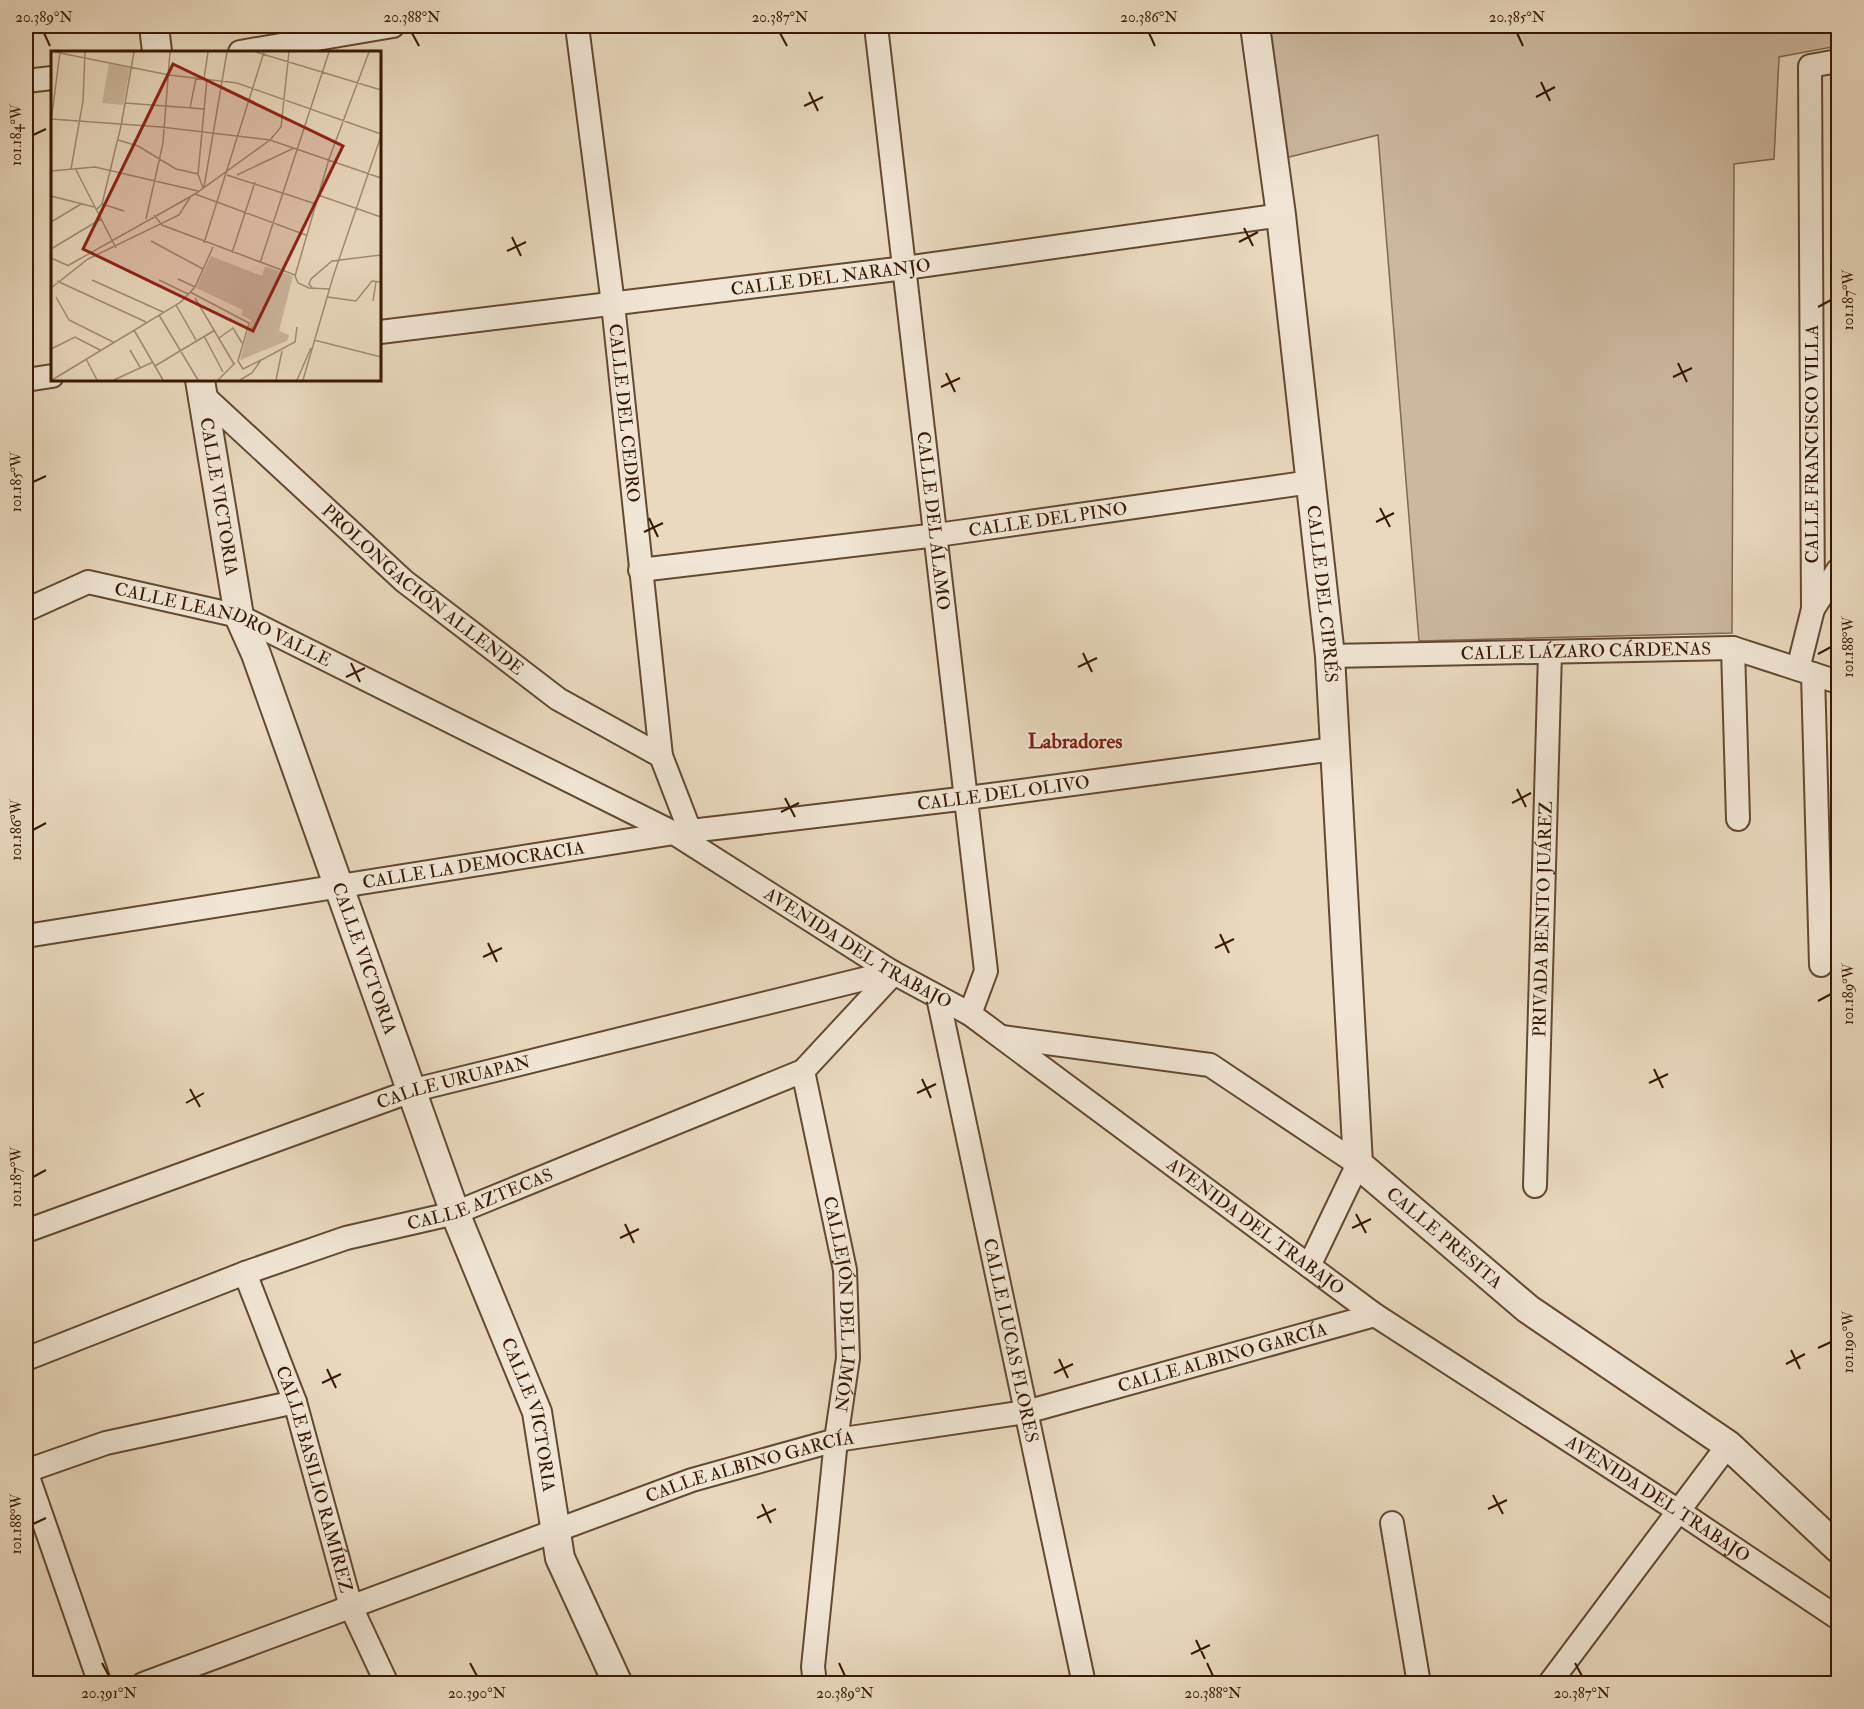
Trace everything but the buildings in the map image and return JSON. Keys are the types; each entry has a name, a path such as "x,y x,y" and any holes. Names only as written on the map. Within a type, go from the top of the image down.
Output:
{"street":[{"path":"154,26 157,51"},
{"path":"246,51 393,26"},
{"name":"CALLE DEL CEDRO","path":"577,26 614,304 661,756 682,832"},
{"name":"CALLE DEL ÁLAMO","path":"876,26 968,798 986,971 970,1014"},
{"name":"CALLE DEL CIPRÉS","path":"1255,26 1281,215 1330,656 1358,1164"},
{"name":"CALLE FRANCISCO VILLA","path":"1821,965 1828,867 1805,671 1813,609 1810,66 1839,62"},
{"path":"26,81 51,78"},
{"name":"CALLE DEL NARANJO","path":"381,332 905,268 1281,215"},
{"path":"26,380 51,376"},
{"name":"CALLE VICTORIA","path":"202,388 239,616 256,654 337,885 414,1090 455,1213 537,1412 560,1558 618,1683"},
{"name":"PROLONGACIÓN ALLENDE","path":"202,388 404,581 558,699 661,756"},
{"name":"CALLE DEL PINO","path":"640,570 937,535 1311,482"},
{"path":"1813,609 1839,570"},
{"name":"CALLE LEANDRO VALLE","path":"26,610 88,582 239,616 682,832"},
{"path":"1733,648 1738,819"},
{"name":"CALLE LÁZARO CÁRDENAS","path":"1330,656 1733,648 1839,682"},
{"name":"PRIVADA BENITO JUÁREZ","path":"1535,1186 1550,652"},
{"name":"CALLE DEL OLIVO","path":"682,832 968,798 1334,749"},
{"name":"CALLE LA DEMOCRACIA","path":"26,936 682,832"},
{"name":"AVENIDA DEL TRABAJO","path":"682,832 893,973 970,1014 1375,1315 1680,1512 1839,1618"},
{"name":"CALLE AZTECAS","path":"26,1359 245,1273 346,1238 455,1213 803,1071 893,973"},
{"name":"CALLE URUAPAN","path":"26,1231 414,1090 893,973"},
{"name":"CALLE LUCAS FLORES","path":"938,997 1084,1683"},
{"name":"CALLE PRESITA","path":"1000,1037 1210,1065 1358,1164 1528,1309 1728,1444 1839,1548"},
{"name":"CALLEJÓN DEL LIMÓN","path":"803,1071 845,1270 848,1358 836,1440 813,1667 815,1683"},
{"path":"1309,1266 1358,1164"},
{"name":"CALLE BASILIO RAMÍREZ","path":"245,1273 295,1402 351,1607 387,1683"},
{"name":"CALLE ALBINO GARCÍA","path":"143,1683 692,1480 836,1440 1026,1412 1375,1315"},
{"path":"100,1683 26,1471 106,1443 295,1402"},
{"path":"1550,1683 1680,1512 1728,1444"},
{"path":"1392,1523 1419,1683"}],"shaded area":[{"path":"1266,26 1838,26 1838,46 1779,57 1774,159 1734,164 1732,633 1419,641 1378,135 1281,159"}],"district":[{"name":"Labradores","path":"1075,741"}]}
